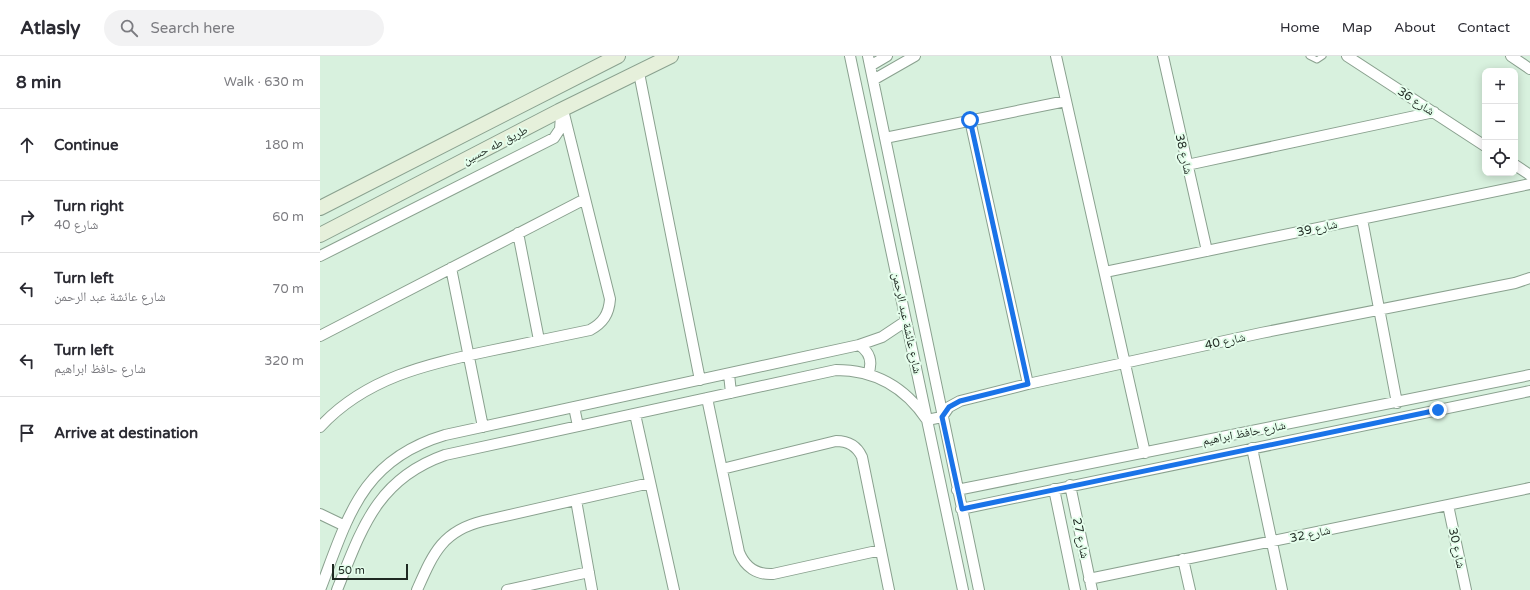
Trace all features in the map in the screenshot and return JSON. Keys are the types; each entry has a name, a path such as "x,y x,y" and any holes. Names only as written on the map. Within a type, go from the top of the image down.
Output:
{"main road":[{"name":"طريق طه حسين","path":"320,208 618,56"},
{"name":"طريق طه حسين","path":"320,235 561,110 671,56"},
{"path":"522,105 520,112 522,120 529,124 537,123"}],"street":[{"name":"شارع عائشة عبد الرحمن","path":"850,56 963,590"},
{"name":"شارع عائشة عبد الرحمن","path":"887,56 869,61 979,590"},
{"path":"873,80 915,56"},
{"path":"1056,56 1126,362 1145,453"},
{"name":"شارع 38","path":"1163,56 1207,251"},
{"name":"شارع 36","path":"1346,56 1482,144"},
{"path":"1511,56 1530,69"},
{"path":"639,73 700,380"},
{"path":"885,138 1066,100"},
{"path":"320,427 342,406 375,385 426,365 590,330 601,323 608,312 610,299 561,110"},
{"path":"320,256 554,138 561,124 561,110"},
{"path":"1187,164 1434,112"},
{"path":"970,120 1028,384"},
{"path":"1518,167 1530,175"},
{"name":"شارع 39","path":"1105,272 1530,184"},
{"path":"320,336 585,199"},
{"path":"1362,219 1397,403"},
{"path":"518,233 539,340"},
{"path":"451,268 483,427"},
{"path":"898,282 914,277"},
{"name":"شارع 40","path":"942,417 949,407 960,401 1028,384 1261,333 1515,283 1530,278"},
{"path":"320,590 353,506 368,484 397,457 432,439 859,345 886,335 906,321"},
{"path":"859,345 869,355 870,364 868,374"},
{"path":"338,590 363,527 374,507 388,490 414,468 445,455 836,370 868,374 888,381 905,394 920,409 927,420 942,417"},
{"path":"729,374 732,393"},
{"name":"شارع حافظ ابراهيم","path":"957,490 1397,403 1530,375"},
{"name":"شارع حافظ ابراهيم","path":"962,509 1530,391"},
{"path":"707,398 740,552 744,562 757,572 773,574 881,550"},
{"path":"574,407 578,426"},
{"path":"635,414 674,590"},
{"path":"722,469 836,442 850,444 857,449 862,457 889,590"},
{"path":"1252,448 1282,590"},
{"path":"417,590 433,555 447,539 459,530 483,521 650,483"},
{"name":"شارع 27","path":"1070,486 1092,590"},
{"name":"شارع 32","path":"1089,579 1530,488"},
{"name":"شارع 27","path":"1054,489 1075,590"},
{"path":"576,500 592,590"},
{"name":"شارع 30","path":"1448,505 1466,590"},
{"path":"320,514 345,526"},
{"path":"1183,559 1190,590"},
{"path":"507,590 589,572"}],"lane":[{"path":"1309,56 1317,60 1323,56"}],"route":[{"path":"970,120 1028,384 960,401 953,404 945,411 942,417 962,509 1438,410"}]}
